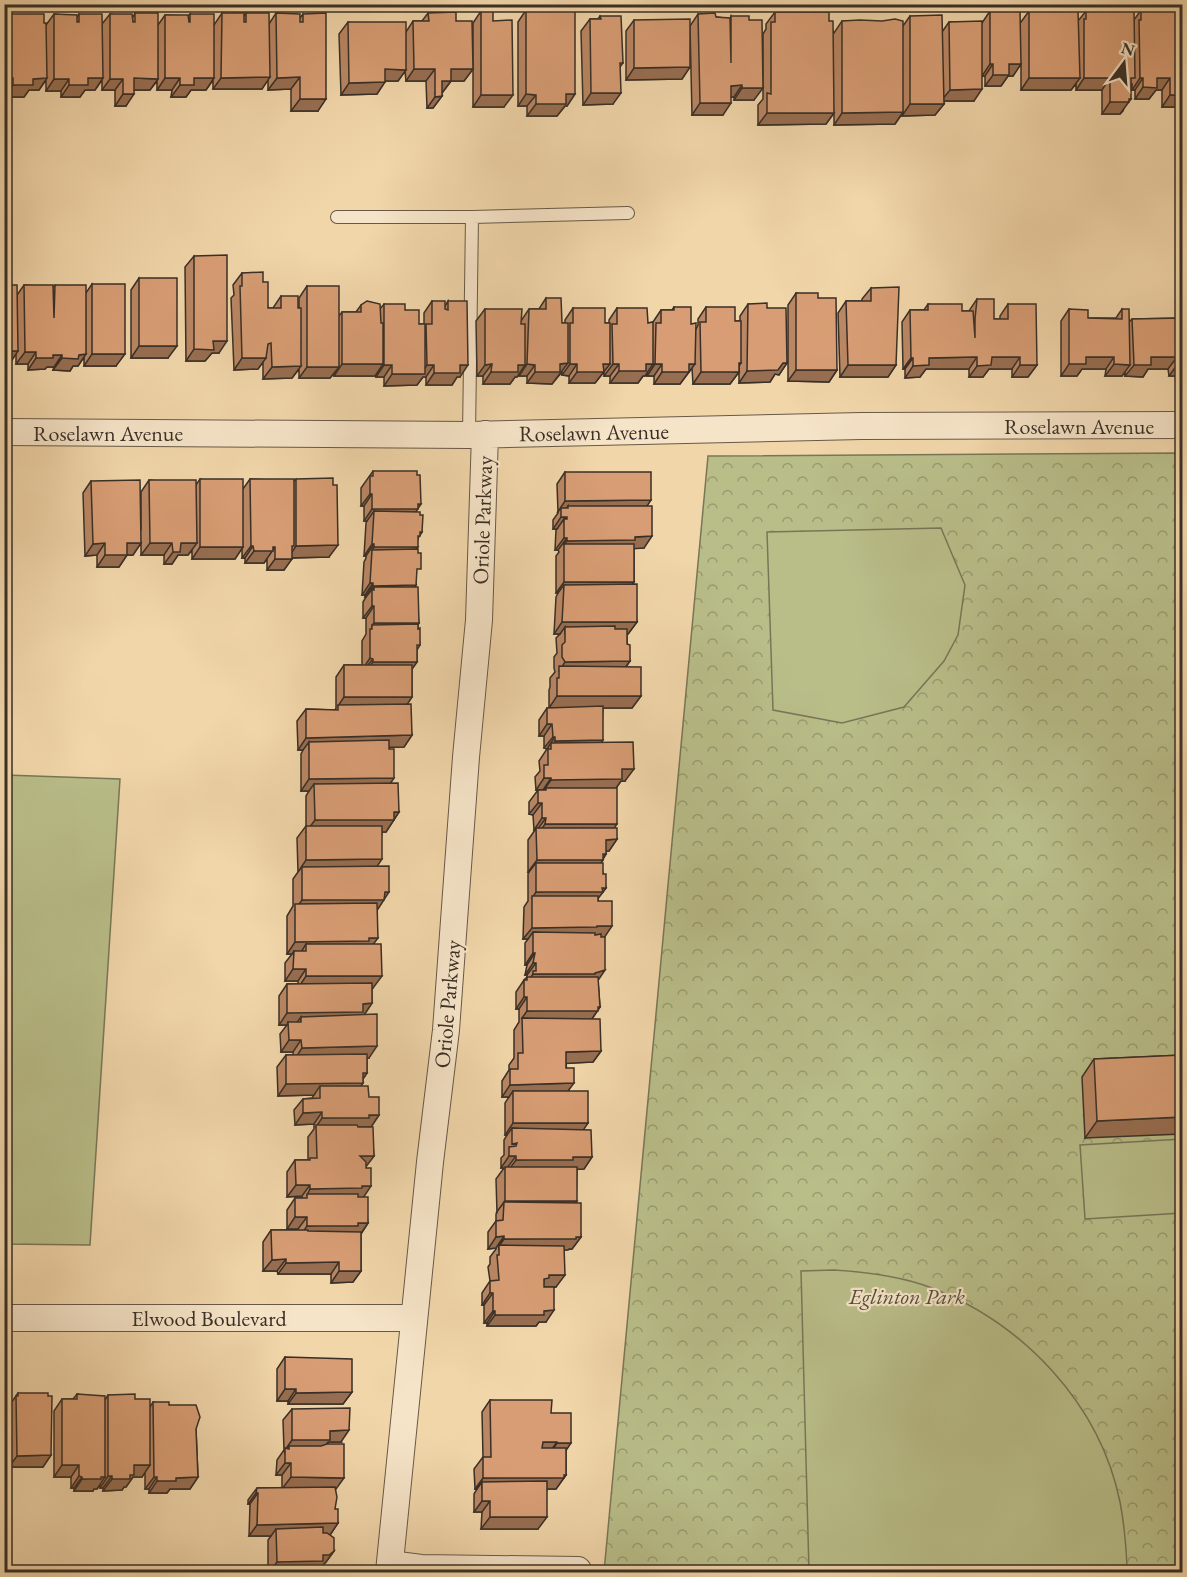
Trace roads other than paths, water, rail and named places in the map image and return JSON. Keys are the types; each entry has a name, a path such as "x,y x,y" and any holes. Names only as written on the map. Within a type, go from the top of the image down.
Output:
{"street":[{"name":"Roselawn Avenue","path":"4,432 477,435 861,426 1182,425"},
{"name":"Oriole Parkway","path":"389,1568 430,1162 446,1030 466,757 479,620 477,435"},
{"name":"Elwood Boulevard","path":"4,1318 414,1318"},
{"path":"389,1568 578,1570"}],"lane":[{"path":"337,217 472,217 627,213"},
{"path":"472,217 477,435"}],"park label":[{"name":"Eglinton Park","path":"907,1296"}]}
